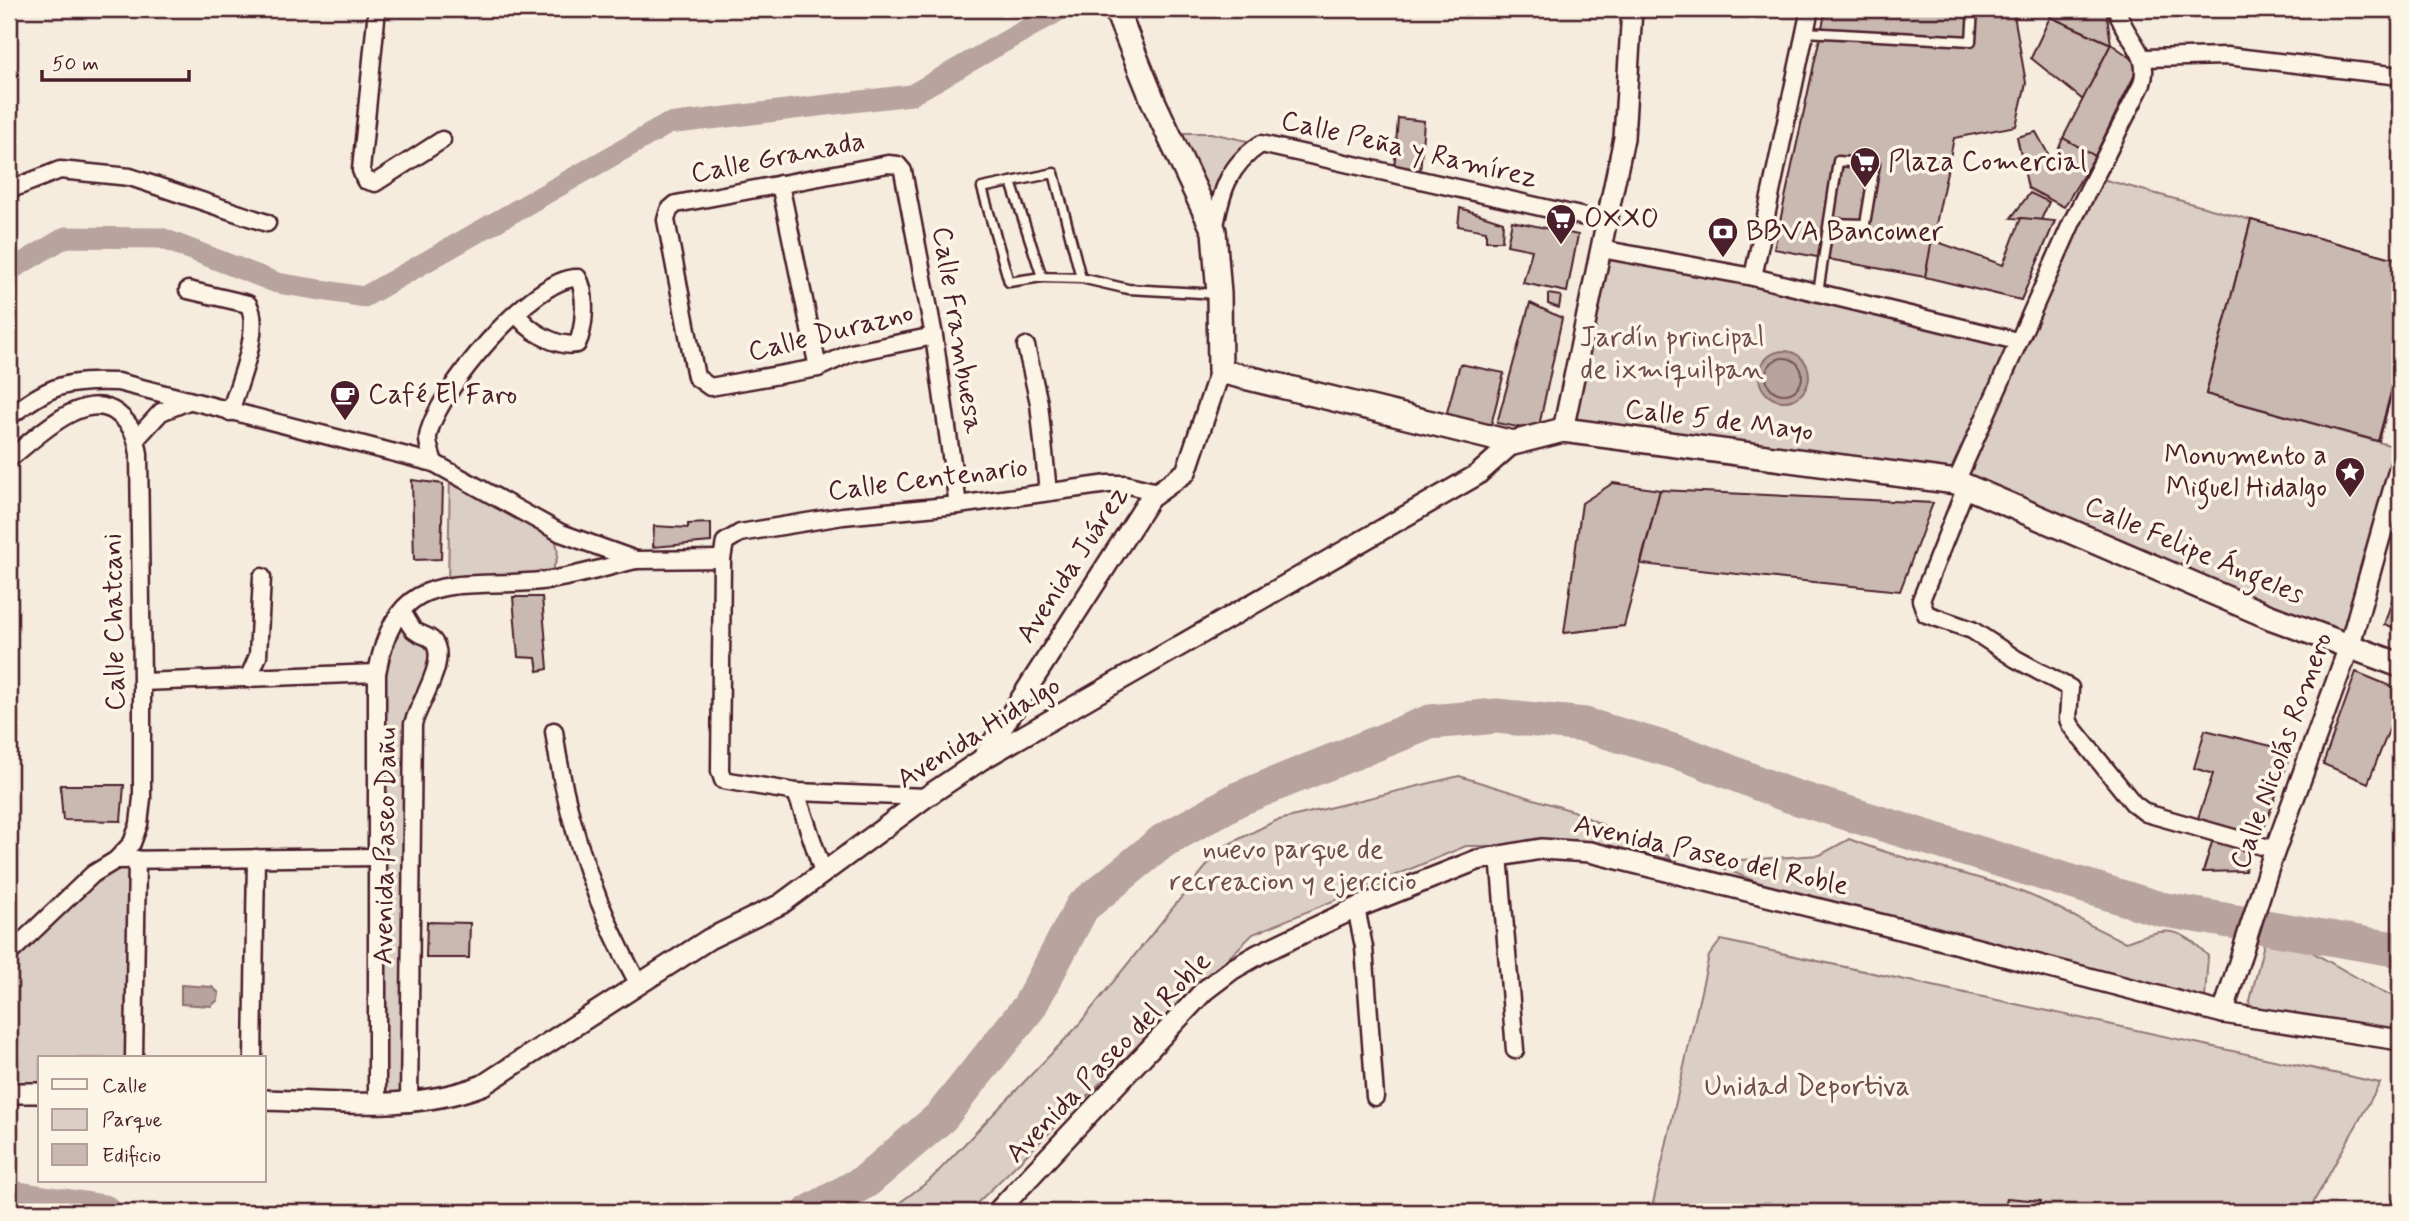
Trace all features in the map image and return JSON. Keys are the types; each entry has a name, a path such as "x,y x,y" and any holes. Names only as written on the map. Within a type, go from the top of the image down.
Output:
{"main road":[{"name":"Avenida Juárez","path":"1116,9 1154,103 1213,231 1219,294 1220,370"},
{"name":"Calle 5 de Mayo","path":"1220,370 1513,443 1563,430 1961,484"},
{"name":"Calle Felipe Ángeles","path":"1961,484 2270,617 2350,644 2400,665"}],"street":[{"path":"377,9 361,170 365,180 375,183 442,140"},
{"path":"1563,430 1624,138 1632,9"},
{"path":"1753,277 1810,9"},
{"path":"2117,9 2126,34 2144,58 2146,70 2142,84 2072,222 2017,341 1961,484 1921,600 1921,608 1926,614 1972,629 2016,659 2070,688 2068,719 2071,726 2133,803 2146,813 2273,857"},
{"path":"2144,58 2227,56 2400,76"},
{"name":"Calle Peña y Ramírez","path":"1213,231 1222,191 1242,156 1261,144 1607,222"},
{"name":"Calle Granada","path":"701,383 696,377 666,220 669,210 676,204 898,165"},
{"name":"Calle Frambuesa","path":"898,165 903,172 934,336 958,505"},
{"path":"9,191 60,170 130,177 267,223"},
{"path":"780,184 818,368"},
{"path":"1601,249 1753,277 2017,341"},
{"path":"434,463 428,438 435,417 481,347 517,313 565,277 578,278 583,286 581,336 578,344 569,345 530,329 517,313"},
{"path":"188,290 248,304 254,313 254,330 230,412"},
{"name":"Calle Durazno","path":"701,383 710,387 818,368 851,353 934,336"},
{"path":"1026,346 1039,403 1048,492"},
{"name":"Avenida Juárez","path":"981,760 1157,492 1186,472 1220,370"},
{"path":"9,417 52,388 76,381 118,382 186,402 434,463 561,533 636,561 722,559 720,771 723,780 796,792 926,797"},
{"path":"137,438 161,412 186,402"},
{"name":"Calle Chatcani","path":"9,459 71,413 91,405 111,409 129,422 137,438 142,798 139,824 132,843 116,860"},
{"name":"Avenida Hidalgo","path":"266,1100 409,1103 457,1095 483,1085 709,939 781,904 926,797 981,760 1477,475 1513,443"},
{"name":"Calle Nicolás Romero","path":"2226,1004 2273,857 2350,644 2400,466"},
{"name":"Calle Centenario","path":"722,559 725,542 740,533 843,516 958,505 1108,484 1125,484 1157,492"},
{"name":"Avenida Paseo Dañu","path":"377,1103 377,673 389,629 416,597 440,586 542,581 636,561"},
{"path":"248,679 258,656 262,577"},
{"name":"Avenida Paseo Dañu","path":"402,611 415,631 432,639 439,651 438,666 418,705 413,724 409,1103"},
{"path":"142,682 377,673"},
{"path":"554,731 560,772 589,874 617,944 639,985"},
{"path":"796,792 823,872"},
{"name":"Avenida Paseo del Roble","path":"998,1212 1204,991 1233,969 1356,908 1477,860 1541,849 1590,852 1920,933 2226,1004 2400,1040"},
{"path":"1499,855 1515,1050"},
{"path":"9,954 93,874 116,860 377,857"},
{"path":"253,1056 256,858"},
{"path":"134,1056 137,859"},
{"path":"1356,908 1364,947 1375,1097"},
{"path":"9,1093 38,1093"},
{"path":"2397,1212 2400,1207"}],"lane":[{"path":"1805,32 1971,41 1973,9"},
{"path":"1818,293 1838,161 1875,163 1864,224 1829,223"},
{"path":"1081,278 1055,173 982,188 1009,282 1042,277 1081,278 1128,289 1219,294"},
{"path":"1011,182 1042,277"}],"green space":[{"path":"1168,133 1211,133 1261,144 1242,156 1214,231"},
{"name":"Jardín principal de ixmiquilpan","path":"2095,177 2251,220 2206,394 2400,448 2400,466 2350,644 1956,482 1563,430 1601,249 2017,341"},
{"path":"450,473 551,528 558,550 556,563 542,581 448,585"},
{"path":"402,612 439,651 418,705 409,1103 377,1103 377,673"},
{"name":"nuevo parque de recreacion y ejercicio","path":"1459,776 1573,811 1678,860 1590,846 1466,846 1253,934 968,1212 887,1212 929,1181 1076,1028 1221,848 1275,821"},
{"path":"1849,839 2016,890 2126,942 2161,932 2188,938 2208,956 2205,998 1799,900 1709,862 1820,855"},
{"path":"137,859 134,1056 38,1056 38,1093 9,1093 9,954 93,874"},
{"path":"2268,927 2384,993 2400,996 2400,1043 2248,1009"},
{"name":"Unidad Deportiva","path":"1721,940 2380,1083 2308,1212 1651,1212 1709,956"}],"water":[{"path":"1784,351 1802,358 1809,376 1802,394 1784,401 1766,394 1759,376 1766,358"},
{"path":"181,985 212,987 219,993 218,1000 211,1006 181,1004"}],"building":[{"name":"Plaza Comercial","path":"1826,9 2013,9 2026,83 2016,126 1954,138 1925,277 1774,249"},
{"path":"2050,9 2106,9 2111,44 2050,17"},
{"path":"2050,17 2111,44 2083,100 2031,58"},
{"path":"2111,44 2140,64 2095,156 2063,138"},
{"path":"1398,118 1424,121 1420,174 1394,171"},
{"path":"2036,132 2053,163 2063,138 2095,156 2064,207 2028,188 2017,137"},
{"path":"2030,193 2049,202 2041,220 2011,218"},
{"path":"1460,208 1503,222 1502,241 1486,241 1486,231 1458,226"},
{"path":"2021,218 2055,221 2021,300 1925,277 1932,240 2003,265"},
{"path":"2251,220 2400,260 2400,361 2379,441 2206,394"},
{"path":"2251,220 2400,260 2400,358 2378,441 2206,394"},
{"path":"1512,221 1578,235 1567,292 1523,283 1532,250 1507,245"},
{"path":"1548,294 1561,296 1559,308 1548,304"},
{"path":"1530,303 1562,318 1538,431 1497,423"},
{"path":"1460,364 1504,373 1491,425 1446,416"},
{"path":"412,480 443,484 441,559 414,560"},
{"path":"1613,483 1660,490 1624,626 1564,633 1582,503"},
{"path":"1660,490 1933,503 1900,591 1641,564"},
{"path":"711,523 711,542 653,547 654,526 688,528 688,524"},
{"path":"2400,576 2400,631 2384,625"},
{"path":"513,597 542,597 548,669 538,671 536,658 518,657"},
{"path":"2356,672 2400,690 2400,702 2368,783 2323,764"},
{"path":"2205,730 2292,751 2260,839 2197,821 2213,774 2194,768"},
{"path":"60,785 124,785 121,821 63,820"},
{"path":"2213,839 2249,849 2245,871 2203,872"},
{"path":"427,922 470,923 469,958 426,958"},
{"path":"2007,1198 2041,1201 2039,1212 2004,1212"}],"waterway":[{"path":"9,271 66,237 161,238 277,283 364,297 668,124 911,95 1062,9"},
{"path":"810,1212 866,1181 941,1117 1029,1007 1082,907 1163,841 1238,799 1430,722 1497,716 1585,725 1690,756 1785,794 2160,909 2400,950"},
{"path":"9,1201 18,1199 104,1212"}],"place":[{"name":"Plaza Comercial","path":"1865,189"},
{"name":"OXXO","path":"1561,246"},
{"name":"BBVA Bancomer","path":"1723,259"},
{"name":"Café El Faro","path":"345,422"},
{"name":"Monumento a Miguel Hidalgo","path":"2350,499"}]}
